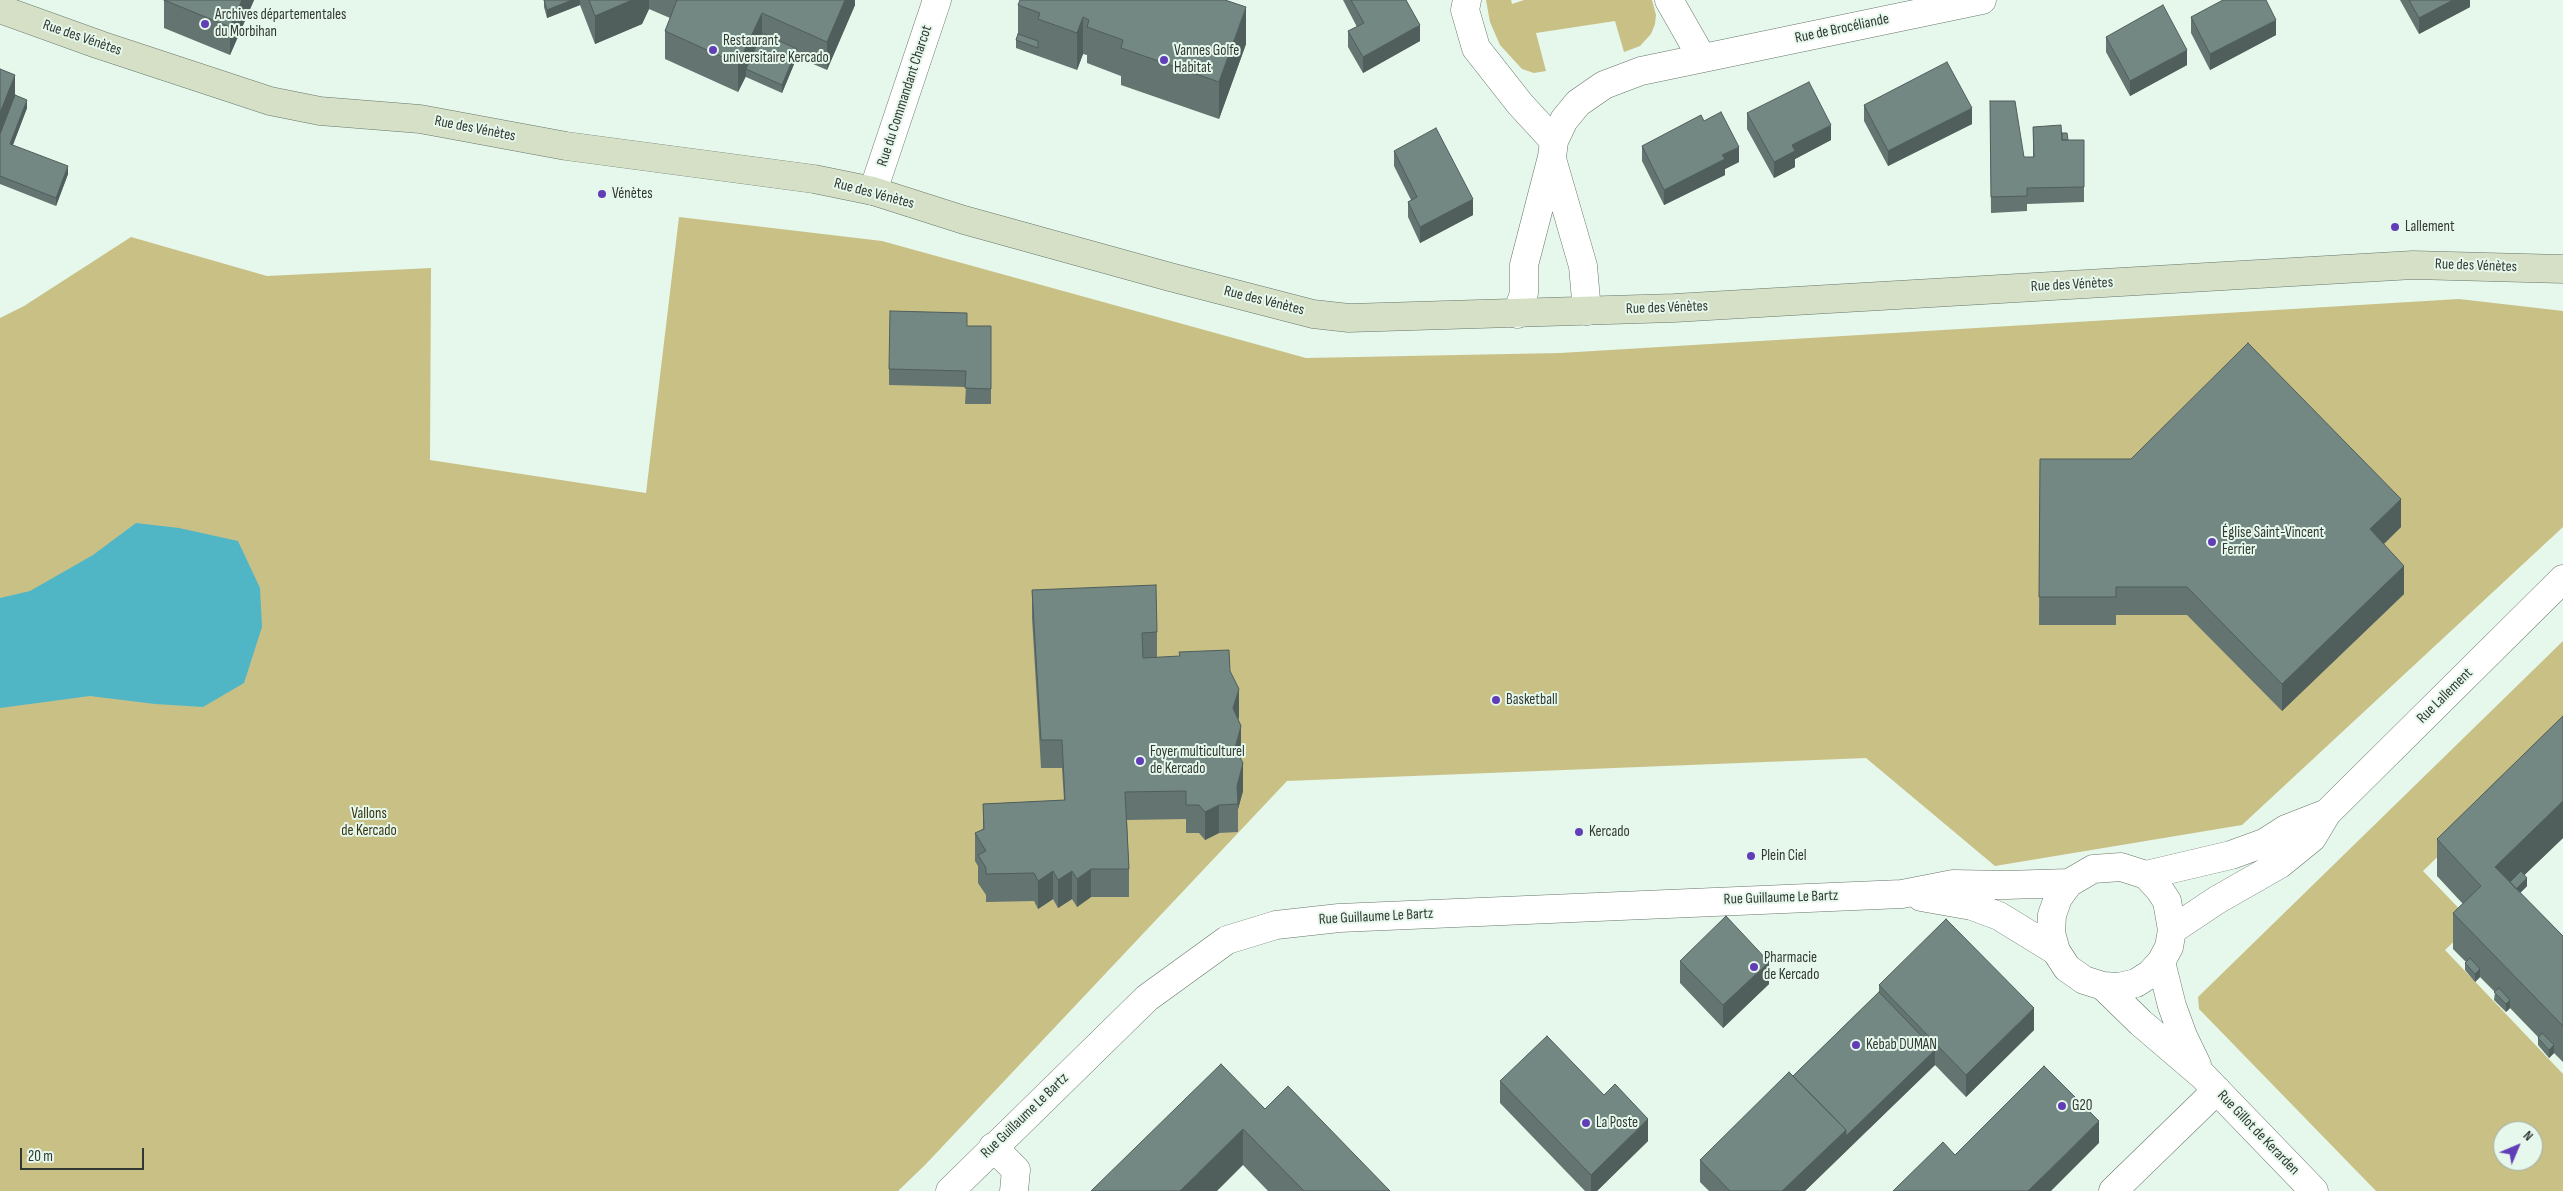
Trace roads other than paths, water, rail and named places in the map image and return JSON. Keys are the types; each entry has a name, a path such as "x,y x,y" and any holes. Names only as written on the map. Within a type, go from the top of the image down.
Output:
{"street":[{"name":"Rue du Commandant Charcot","path":"873,191 937,0"},
{"path":"1467,0 1465,10 1476,48 1553,149 1583,266 1587,311"},
{"path":"1670,0 1702,58"},
{"name":"Rue de Brocéliande","path":"1517,314 1524,293 1524,265 1553,149 1564,120 1578,103 1604,85 1641,71 1982,0"},
{"name":"Rue des Vénètes","path":"0,9 100,45 278,103 320,111 420,119 566,146 814,178 873,191 1133,268 1313,314 1349,318 1684,308 2421,265 2563,269"},
{"name":"Rue Lallement","path":"2172,930 2217,900 2280,864 2312,838 2326,813 2563,579"},
{"name":"Rue Lallement","path":"2146,875 2231,855 2264,843 2286,829 2326,813"},
{"path":"2107,866 2121,867 2146,875 2159,888 2167,901 2172,930 2169,946 2161,962 2150,974 2136,982 2119,987 2103,986 2084,980 2068,968 2056,951 2051,933 2052,915 2058,898 2068,883 2080,874 2107,866"},
{"name":"Rue Guillaume Le Bartz","path":"950,1191 993,1146 1147,998 1227,940 1276,925 1349,918 1902,894 1953,884 2068,883"},
{"name":"Rue Guillaume Le Bartz","path":"1902,894 1972,906 1999,916 2056,951"},
{"name":"Rue Gillot de Kerarden","path":"2161,962 2172,1006 2183,1036 2209,1083"},
{"name":"Rue Gillot de Kerarden","path":"2103,986 2140,1023 2209,1083 2314,1191"},
{"path":"2113,1191 2209,1083"},
{"path":"993,1146 1016,1170 1014,1191"}],"water":[{"path":"136,523 179,528 238,541 260,588 262,627 244,683 203,707 155,704 90,696 0,708 0,598 30,591 93,555"}],"place":[{"name":"Archives départementales du Morbihan","path":"205,24"},
{"name":"Restaurant universitaire Kercado","path":"713,50"},
{"name":"Vannes Golfe Habitat","path":"1164,60"},
{"name":"Vénètes","path":"602,194"},
{"name":"Lallement","path":"2395,227"},
{"name":"Église Saint-Vincent Ferrier","path":"2212,542"},
{"name":"Basketball","path":"1496,700"},
{"name":"Foyer multiculturel de Kercado","path":"1140,761"},
{"name":"Kercado","path":"1579,832"},
{"name":"Plein Ciel","path":"1751,856"},
{"name":"Pharmacie de Kercado","path":"1754,967"},
{"name":"Kebab DUMAN","path":"1856,1045"},
{"name":"G20","path":"2062,1106"},
{"name":"La Poste","path":"1586,1123"}],"park label":[{"name":"Vallons de Kercado","path":"369,822"}]}
